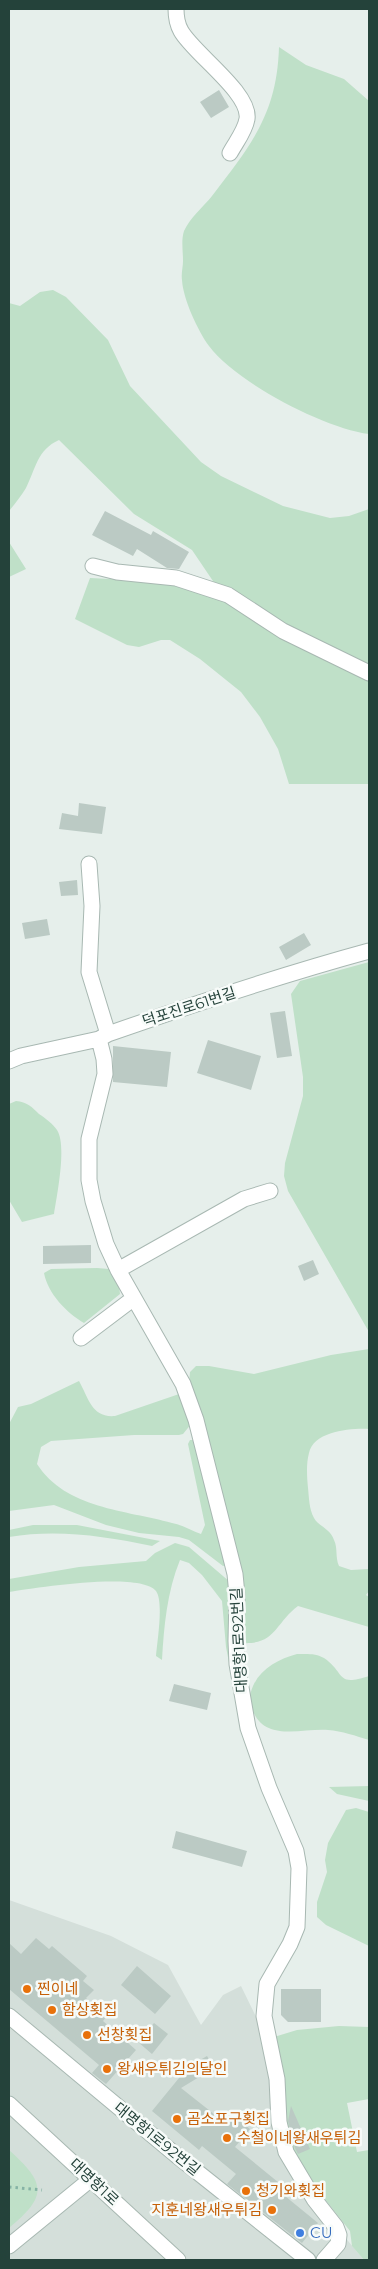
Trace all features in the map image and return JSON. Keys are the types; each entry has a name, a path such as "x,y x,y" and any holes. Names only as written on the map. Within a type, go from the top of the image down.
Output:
{"street":[{"path":"176,9 180,30 186,39 217,70 245,107 247,117 244,129 230,153"},
{"path":"93,566 117,572 176,578 221,592 246,605 283,631 369,673"},
{"name":"대명항1로92번길","path":"89,864 92,906 89,972 104,1036 105,1074 89,1139 89,1180 104,1237 118,1270 184,1384 196,1420 235,1574 237,1595 237,1664 248,1728 269,1788 296,1851 299,1868 297,1927 268,1984 264,2016 277,2079 279,2122 286,2152 314,2199 336,2227 339,2235 338,2244 324,2260"},
{"name":"덕포진로61번길","path":"9,1061 21,1056 104,1036 303,969 369,951"},
{"path":"118,1270 244,1199 270,1191"},
{"path":"81,1338 134,1298"},
{"name":"대명항1로92번길","path":"9,2016 176,2155 308,2260"},
{"name":"대명항1로","path":"9,2104 178,2260"},
{"path":"9,2246 91,2179"}],"path":[{"path":"9,2186 42,2190"}],"shaded area":[{"path":"9,1900 111,1936 168,1965 201,2025 223,1995 241,1986 261,2027 278,2098 276,2123 343,2235 364,2260 9,2260"}],"green space":[{"path":"279,47 306,65 344,79 369,101 369,434 329,423 306,413 260,389 239,375 222,360 205,340 196,324 183,288 182,242 184,231 239,161 259,128 273,91"},
{"path":"53,290 66,297 108,340 130,386 201,462 221,476 283,506 330,518 349,516 369,509 369,784 289,784 278,749 260,717 241,692 200,659 170,640 161,640 139,647 127,645 75,619 90,578 215,584 192,550 134,514 59,440 42,454 26,488 9,511 9,303 20,306 40,292"},
{"path":"9,542 26,569 9,577"},
{"path":"369,962 369,1332 288,1191 284,1176 285,1163 303,1096 303,1077 291,994 300,981"},
{"path":"16,1101 29,1105 57,1130 61,1147 54,1214 22,1222 9,1200 9,1104"},
{"path":"51,1269 109,1269 119,1285 120,1294 84,1323 59,1302 46,1281 44,1273"},
{"path":"369,1349 369,1429 343,1430 325,1435 312,1446 307,1462 307,1470 311,1511 316,1521 332,1536 339,1566 351,1570 369,1569 369,1591 366,1595 369,1597 369,1627 298,1606 269,1637 253,1643 242,1643 189,1383 190,1372 196,1366 209,1366 254,1374 331,1355"},
{"path":"79,1381 96,1411 107,1416 115,1416 182,1393 192,1423 183,1434 179,1435 134,1435 51,1441 41,1447 37,1464 49,1479 80,1499 176,1524 201,1534 205,1525 188,1444 190,1440 194,1440 227,1565 223,1566 189,1540 179,1537 139,1533 106,1525 54,1505 9,1511 9,1424 18,1407 31,1404"},
{"path":"33,1525 77,1525 160,1541 152,1546 80,1535 45,1534 9,1537 9,1530"},
{"path":"175,1543 189,1547 230,1582 233,1678 226,1647 222,1601 202,1575 189,1563 180,1560 172,1584 165,1622 162,1660 156,1656 160,1604 156,1591 146,1585 130,1582 86,1582 9,1592 9,1579 79,1567 146,1561 155,1553"},
{"path":"297,1654 321,1656 346,1679 351,1680 369,1676 369,1740 333,1731 274,1730 265,1726 257,1719 250,1697 256,1680 271,1665"},
{"path":"369,1786 369,1801 337,1794 329,1787"},
{"path":"356,1808 369,1812 369,1946 326,1925 317,1917 317,1902 327,1872 325,1860 328,1843 346,1810"},
{"path":"339,2026 369,2027 369,2099 347,2103 357,2152 369,2150 369,2260 364,2260 352,2246 350,2231 316,2188 290,2149 274,2037 297,2030"},
{"path":"9,2150 30,2172 36,2181 37,2189 36,2198 31,2207 9,2228"}],"building":[{"path":"219,90 229,107 211,118 200,102"},
{"path":"105,511 151,535 153,531 189,552 179,569 167,568 137,549 133,556 92,535"},
{"path":"79,803 106,807 102,834 59,829 62,813 78,816"},
{"path":"77,880 78,895 61,896 59,882"},
{"path":"47,919 50,935 25,939 22,923"},
{"path":"304,933 311,945 286,960 279,947"},
{"path":"285,1011 292,1056 277,1058 270,1013"},
{"path":"208,1040 261,1056 251,1090 197,1073"},
{"path":"113,1046 171,1052 167,1087 113,1082"},
{"path":"91,1245 91,1263 43,1264 43,1246"},
{"path":"313,1260 319,1274 304,1281 298,1266"},
{"path":"174,1684 211,1693 207,1710 169,1701"},
{"path":"176,1831 247,1851 242,1867 172,1848"},
{"path":"36,1938 49,1949 52,1946 87,1976 83,1981 94,1990 86,1998 107,2016 103,2021 136,2050 106,2084 92,2073 99,2065 9,1989 9,1943 21,1954"},
{"path":"137,1966 171,1996 155,2014 121,1985"},
{"path":"281,1989 321,1989 321,2022 288,2022 281,2015"},
{"path":"154,2023 168,2034 152,2054 138,2042"},
{"path":"207,2056 214,2068 181,2088 224,2122 232,2114 250,2129 235,2147 289,2191 285,2196 318,2223 302,2243 227,2184 236,2174 202,2146 199,2150 152,2111 188,2067"},
{"path":"291,2106 310,2149 298,2154 288,2121"}],"place":[{"name":"찐이네","path":"27,1989"},
{"name":"함상횟집","path":"52,2010"},
{"name":"선창횟집","path":"87,2035"},
{"name":"왕새우튀김의달인","path":"107,2069"},
{"name":"곰소포구횟집","path":"177,2119"},
{"name":"수철이네왕새우튀김","path":"227,2138"},
{"name":"청기와횟집","path":"246,2191"},
{"name":"지훈네왕새우튀김","path":"272,2210"},
{"name":"CU","path":"300,2233"}]}
